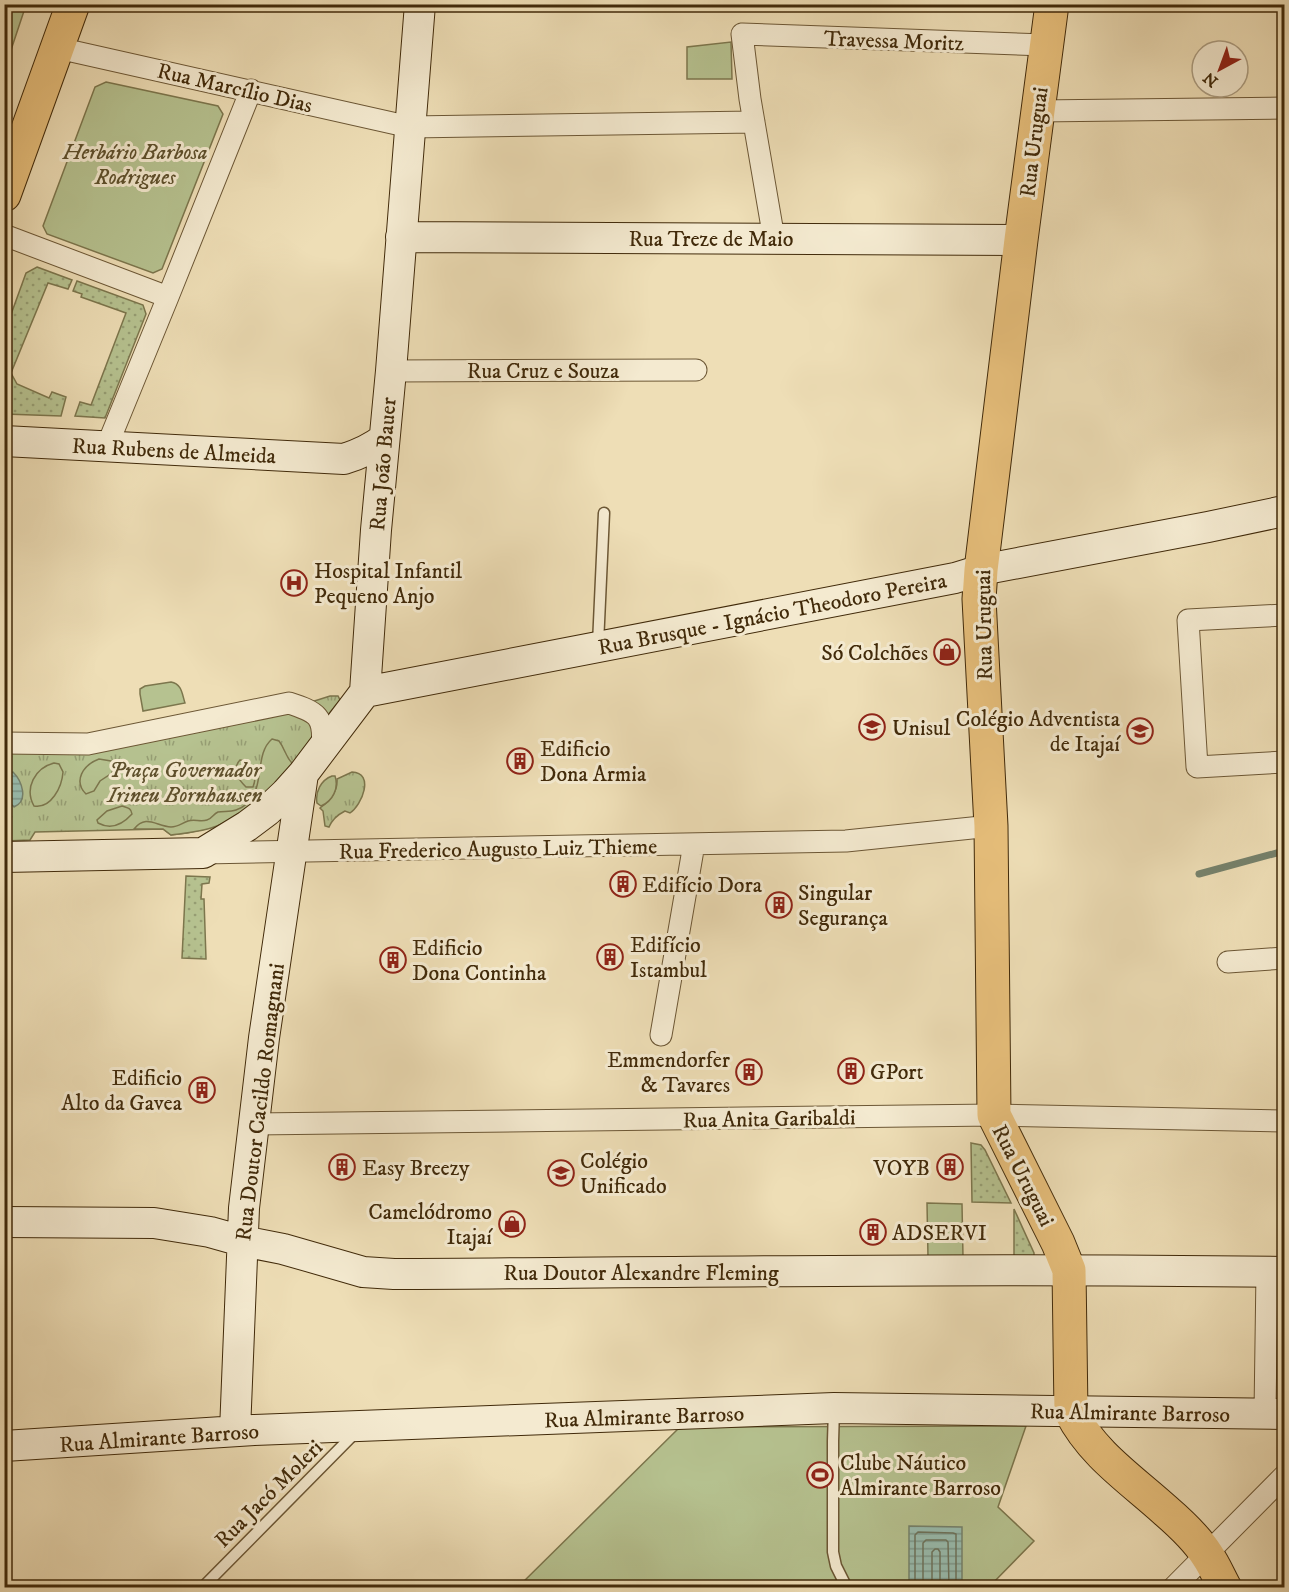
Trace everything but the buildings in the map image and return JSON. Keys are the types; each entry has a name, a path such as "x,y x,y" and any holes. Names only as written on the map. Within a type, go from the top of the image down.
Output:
{"main road":[{"path":"4,195 73,4"},
{"name":"Rua Uruguai","path":"1052,4 981,570 980,599 991,826 994,1115 1058,1243 1069,1270 1071,1412"},
{"path":"1071,1412 1078,1426 1103,1456 1192,1536 1207,1554 1225,1587"}],"street":[{"name":"Rua João Bauer","path":"365,692 420,4"},
{"name":"Travessa Moritz","path":"754,122 742,34 1046,45"},
{"name":"Rua Marcílio Dias","path":"58,48 410,127 754,122"},
{"path":"107,446 251,90"},
{"path":"1038,111 1284,108"},
{"path":"754,122 774,239"},
{"path":"4,235 168,297"},
{"name":"Rua Treze de Maio","path":"401,237 1021,240"},
{"name":"Rua Cruz e Souza","path":"391,371 696,370"},
{"name":"Rua Rubens de Almeida","path":"4,441 344,459 358,455 384,439"},
{"name":"Rua Rubens de Almeida","path":"344,459 370,474 380,487"},
{"name":"Rua Brusque - Ignácio Theodoro Pereira","path":"365,692 955,578 981,570 1284,511"},
{"path":"1284,615 1188,620 1197,767 1284,762"},
{"path":"203,853 247,826 286,793 365,692"},
{"path":"4,743 87,744 289,703 305,708 322,723 324,730 322,748"},
{"name":"Rua Doutor Cacildo Romagnani","path":"235,1431 244,1209 264,1038 303,774"},
{"name":"Rua Frederico Augusto Luiz Thieme","path":"4,857 846,841 991,826"},
{"path":"661,1035 694,844"},
{"path":"1228,962 1284,958"},
{"name":"Rua Anita Garibaldi","path":"254,1124 994,1115 1284,1121"},
{"name":"Rua Doutor Alexandre Fleming","path":"4,1221 146,1222 210,1232 284,1249 363,1272 393,1274 603,1271 1276,1272"},
{"path":"1275,1414 1276,1272"},
{"name":"Rua Almirante Barroso","path":"4,1446 235,1431 834,1408 1275,1414"},
{"path":"1173,1587 1284,1476"}],"lane":[{"path":"597,647 604,513"},
{"path":"834,1408 833,1552 836,1566 847,1587"},
{"name":"Rua Jacó Moleri","path":"202,1587 362,1426"}],"green space":[{"path":"4,5 26,5 5,68"},
{"path":"731,42 732,79 687,79 687,47"},
{"name":"Herbário Barbosa Rodrigues","path":"106,82 218,106 223,114 162,269 153,273 47,234 43,226 95,87"},
{"path":"37,267 72,280 68,289 48,283 11,373 17,384 49,398 52,392 66,397 61,416 5,414 5,331 26,273"},
{"path":"77,281 143,305 146,314 105,418 75,416 80,402 91,405 126,313 81,297 82,294 73,291"},
{"path":"171,682 179,687 185,703 143,711 140,689 145,686"},
{"name":"Praça Governador Irineu Bornhausen","path":"330,696 338,696 340,700 319,726 281,783 218,826 171,835 163,829 35,832 30,840 5,841 5,750 283,711"},
{"path":"272,739 279,741 289,760 295,766 269,792 239,815 211,828 188,833 171,835 163,829 134,829 143,822 171,827 190,820 205,821 218,812 234,811 246,804 257,787 262,756"},
{"path":"99,759 111,761 114,764 112,773 100,781 94,791 86,794 80,784 80,779 84,769"},
{"path":"240,760 246,761 253,770 255,780 253,787 246,787 238,778 236,767"},
{"path":"54,763 59,764 63,772 58,790 46,804 34,806 30,792 33,780 41,769"},
{"path":"352,772 359,774 365,783 359,803 350,813 345,811 335,818 329,827 325,826 323,811 320,808 333,796 337,779"},
{"path":"335,776 336,781 334,794 321,806 317,803 318,791 322,783"},
{"path":"122,806 130,809 132,814 125,821 112,826 98,823 97,820 107,811"},
{"path":"186,876 210,877 209,883 202,884 201,899 204,899 206,959 182,958"},
{"path":"971,1143 981,1145 985,1150 1011,1203 972,1202"},
{"path":"927,1203 962,1204 963,1257 928,1257"},
{"path":"1014,1209 1034,1253 1034,1256 1014,1258"},
{"name":"Clube Náutico Almirante Barroso","path":"1026,1426 998,1507 1034,1541 989,1587 517,1588 680,1427"}],"water":[{"path":"13,772 19,780 23,796 19,804 14,807 8,799 5,788 6,778"},
{"path":"909,1526 962,1527 962,1587 909,1587"}],"waterway":[{"path":"1199,874 1284,851"}],"place":[{"name":"Hospital Infantil Pequeno Anjo","path":"294,583"},
{"name":"Só Colchões","path":"947,652"},
{"name":"Unisul","path":"872,727"},
{"name":"Colégio Adventista de Itajaí","path":"1140,731"},
{"name":"Edificio Dona Armia","path":"520,761"},
{"name":"Edifício Dora","path":"623,884"},
{"name":"Singular Segurança","path":"779,905"},
{"name":"Edifício Istambul","path":"610,957"},
{"name":"Edificio Dona Continha","path":"393,960"},
{"name":"GPort","path":"851,1071"},
{"name":"Emmendorfer & Tavares","path":"749,1072"},
{"name":"Edificio Alto da Gavea","path":"202,1090"},
{"name":"Easy Breezy","path":"342,1167"},
{"name":"VOYB","path":"950,1167"},
{"name":"Colégio Unificado","path":"561,1173"},
{"name":"Camelódromo Itajaí","path":"512,1224"},
{"name":"ADSERVI","path":"873,1232"},
{"name":"Clube Náutico Almirante Barroso","path":"820,1475"}]}
